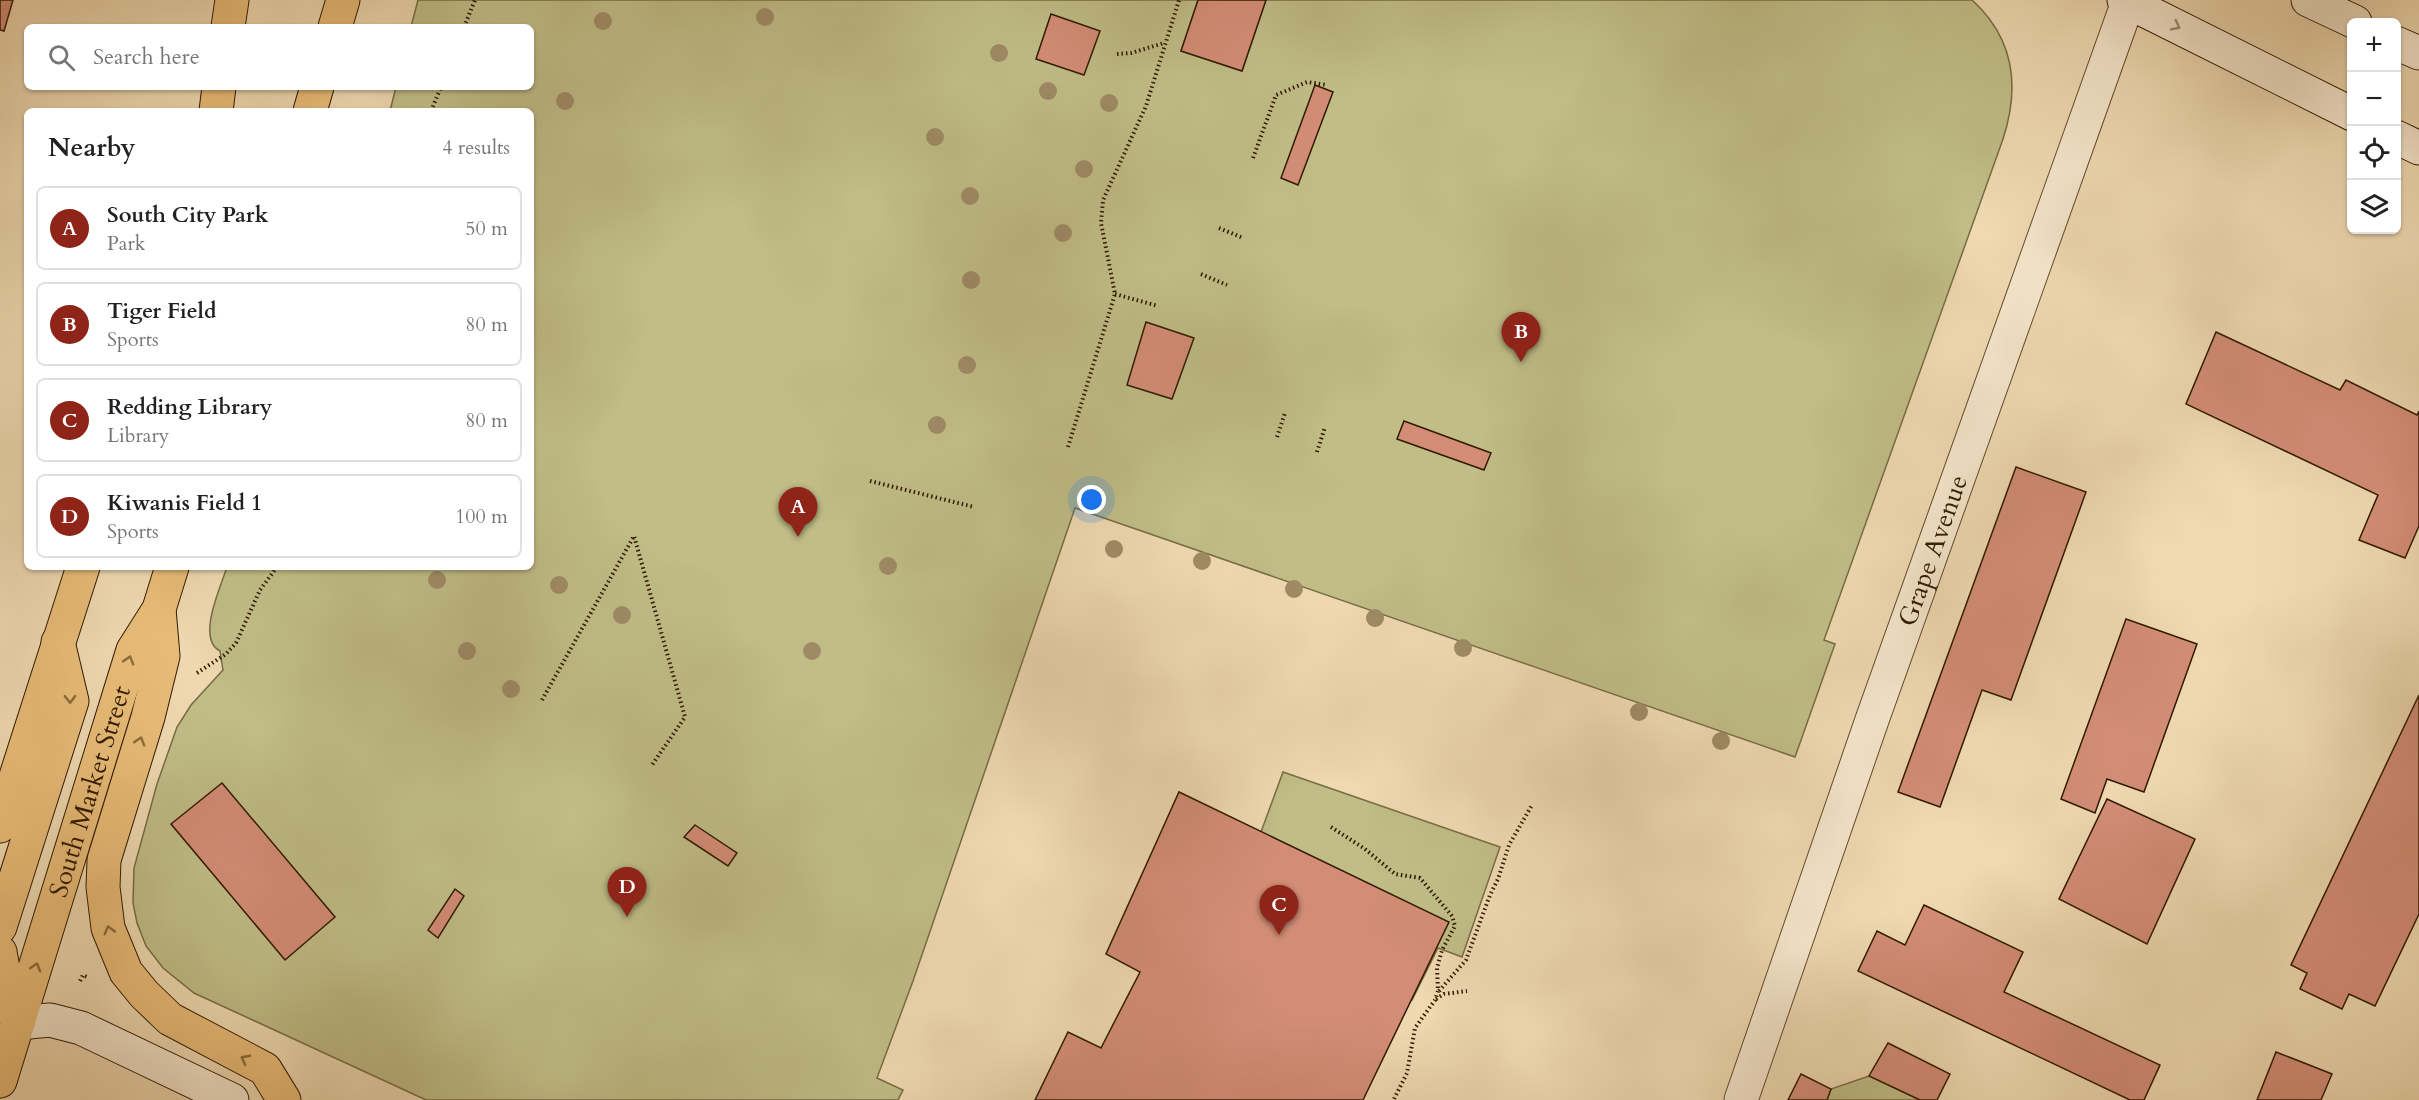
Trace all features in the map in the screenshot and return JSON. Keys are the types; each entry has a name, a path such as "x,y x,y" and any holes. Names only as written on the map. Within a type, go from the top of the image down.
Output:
{"main road":[{"path":"228,24 232,0"},
{"path":"336,24 343,0"},
{"path":"216,108 219,90"},
{"path":"311,108 316,90"},
{"path":"0,826 82,570"},
{"name":"South Market Street","path":"0,1081 9,1026 133,650 159,609 171,570"},
{"path":"159,609 162,656 148,717 104,860 103,886 108,928 126,972 144,994 170,1019 264,1069 284,1100"},
{"path":"0,927 72,701 58,642"},
{"path":"0,952 9,1001 9,1026"}],"street":[{"path":"2308,0 2347,18"},
{"path":"2126,1 2347,112"},
{"name":"Grape Avenue","path":"1741,1100 1860,751 2126,1"},
{"path":"2401,45 2419,53"},
{"path":"2401,138 2419,148"},
{"path":"9,1026 50,1020 81,1028 232,1100"}],"path":[{"path":"465,24 475,0"},
{"path":"1068,447 1115,294 1101,223 1103,201 1146,106 1179,0"},
{"path":"1118,54 1131,53 1165,43"},
{"path":"1253,158 1276,95 1307,82 1327,85"},
{"path":"432,108 440,90"},
{"path":"1219,228 1243,238"},
{"path":"1201,274 1227,285"},
{"path":"1115,294 1158,306"},
{"path":"1277,437 1285,413"},
{"path":"1317,452 1324,427"},
{"path":"870,481 974,507"},
{"path":"542,700 634,536 685,717 652,765"},
{"path":"194,675 226,654 236,643 260,590 275,570"},
{"path":"1438,991 1466,960 1509,845 1532,805"},
{"path":"1331,827 1365,849 1395,874 1420,878 1452,916 1455,926 1442,950 1437,968 1438,991 1435,1000 1415,1028 1407,1073 1394,1099 1396,1100"},
{"path":"1435,1000 1444,994 1467,991"}],"shaded area":[{"path":"418,0 1198,0 1181,51 1242,71 1266,0 1972,0 1986,15 2005,47 2012,82 2008,120 2003,139 1824,640 1835,644 1795,757 1075,508 913,981 877,1078 903,1090 898,1100 426,1100 194,993 163,968 146,946 137,923 133,903 134,868 157,784 177,727 191,705 223,670 220,651 213,645 210,635 210,624 226,570 534,570 534,108 391,108 395,90 534,90 534,24 412,24"},
{"path":"1283,772 1500,847 1462,957 1438,948 1412,1000 1144,872 1179,792 1261,832"},
{"path":"1869,1076 1920,1100 1827,1100 1831,1089"}],"building":[{"path":"0,0 13,0 4,31 0,30"},
{"path":"1198,0 1266,0 1242,71 1181,51"},
{"path":"1051,14 1100,31 1084,75 1036,59"},
{"path":"1315,85 1333,92 1298,185 1281,178"},
{"path":"1146,322 1194,338 1172,399 1127,385"},
{"path":"2216,332 2340,390 2346,380 2417,415 2419,411 2419,526 2405,558 2359,540 2378,495 2186,404"},
{"path":"1404,421 1491,453 1484,470 1397,439"},
{"path":"2016,467 2086,492 2011,700 1982,690 1940,807 1898,792"},
{"path":"2126,619 2197,644 2144,792 2107,779 2095,813 2061,799"},
{"path":"2419,695 2419,914 2375,1006 2349,994 2342,1009 2300,989 2307,973 2291,965"},
{"path":"222,783 335,917 285,960 171,824"},
{"path":"1179,792 1449,922 1363,1100 1035,1100 1068,1032 1101,1048 1140,972 1106,954"},
{"path":"2107,799 2195,839 2147,944 2059,899"},
{"path":"695,825 737,853 728,866 684,837"},
{"path":"455,889 464,896 438,938 428,930"},
{"path":"1924,905 2023,952 2004,992 2160,1065 2144,1100 2130,1100 1858,971 1877,931 1905,945"},
{"path":"1888,1043 1950,1074 1937,1100 1920,1100 1869,1076"},
{"path":"2276,1052 2332,1074 2321,1100 2257,1100"},
{"path":"1801,1074 1831,1089 1827,1100 1788,1100"}],"place":[{"name":"Tiger Field","path":"1521,362"},
{"name":"South City Park","path":"798,537"},
{"name":"Kiwanis Field 1","path":"627,917"},
{"name":"Redding Library","path":"1279,935"}]}
